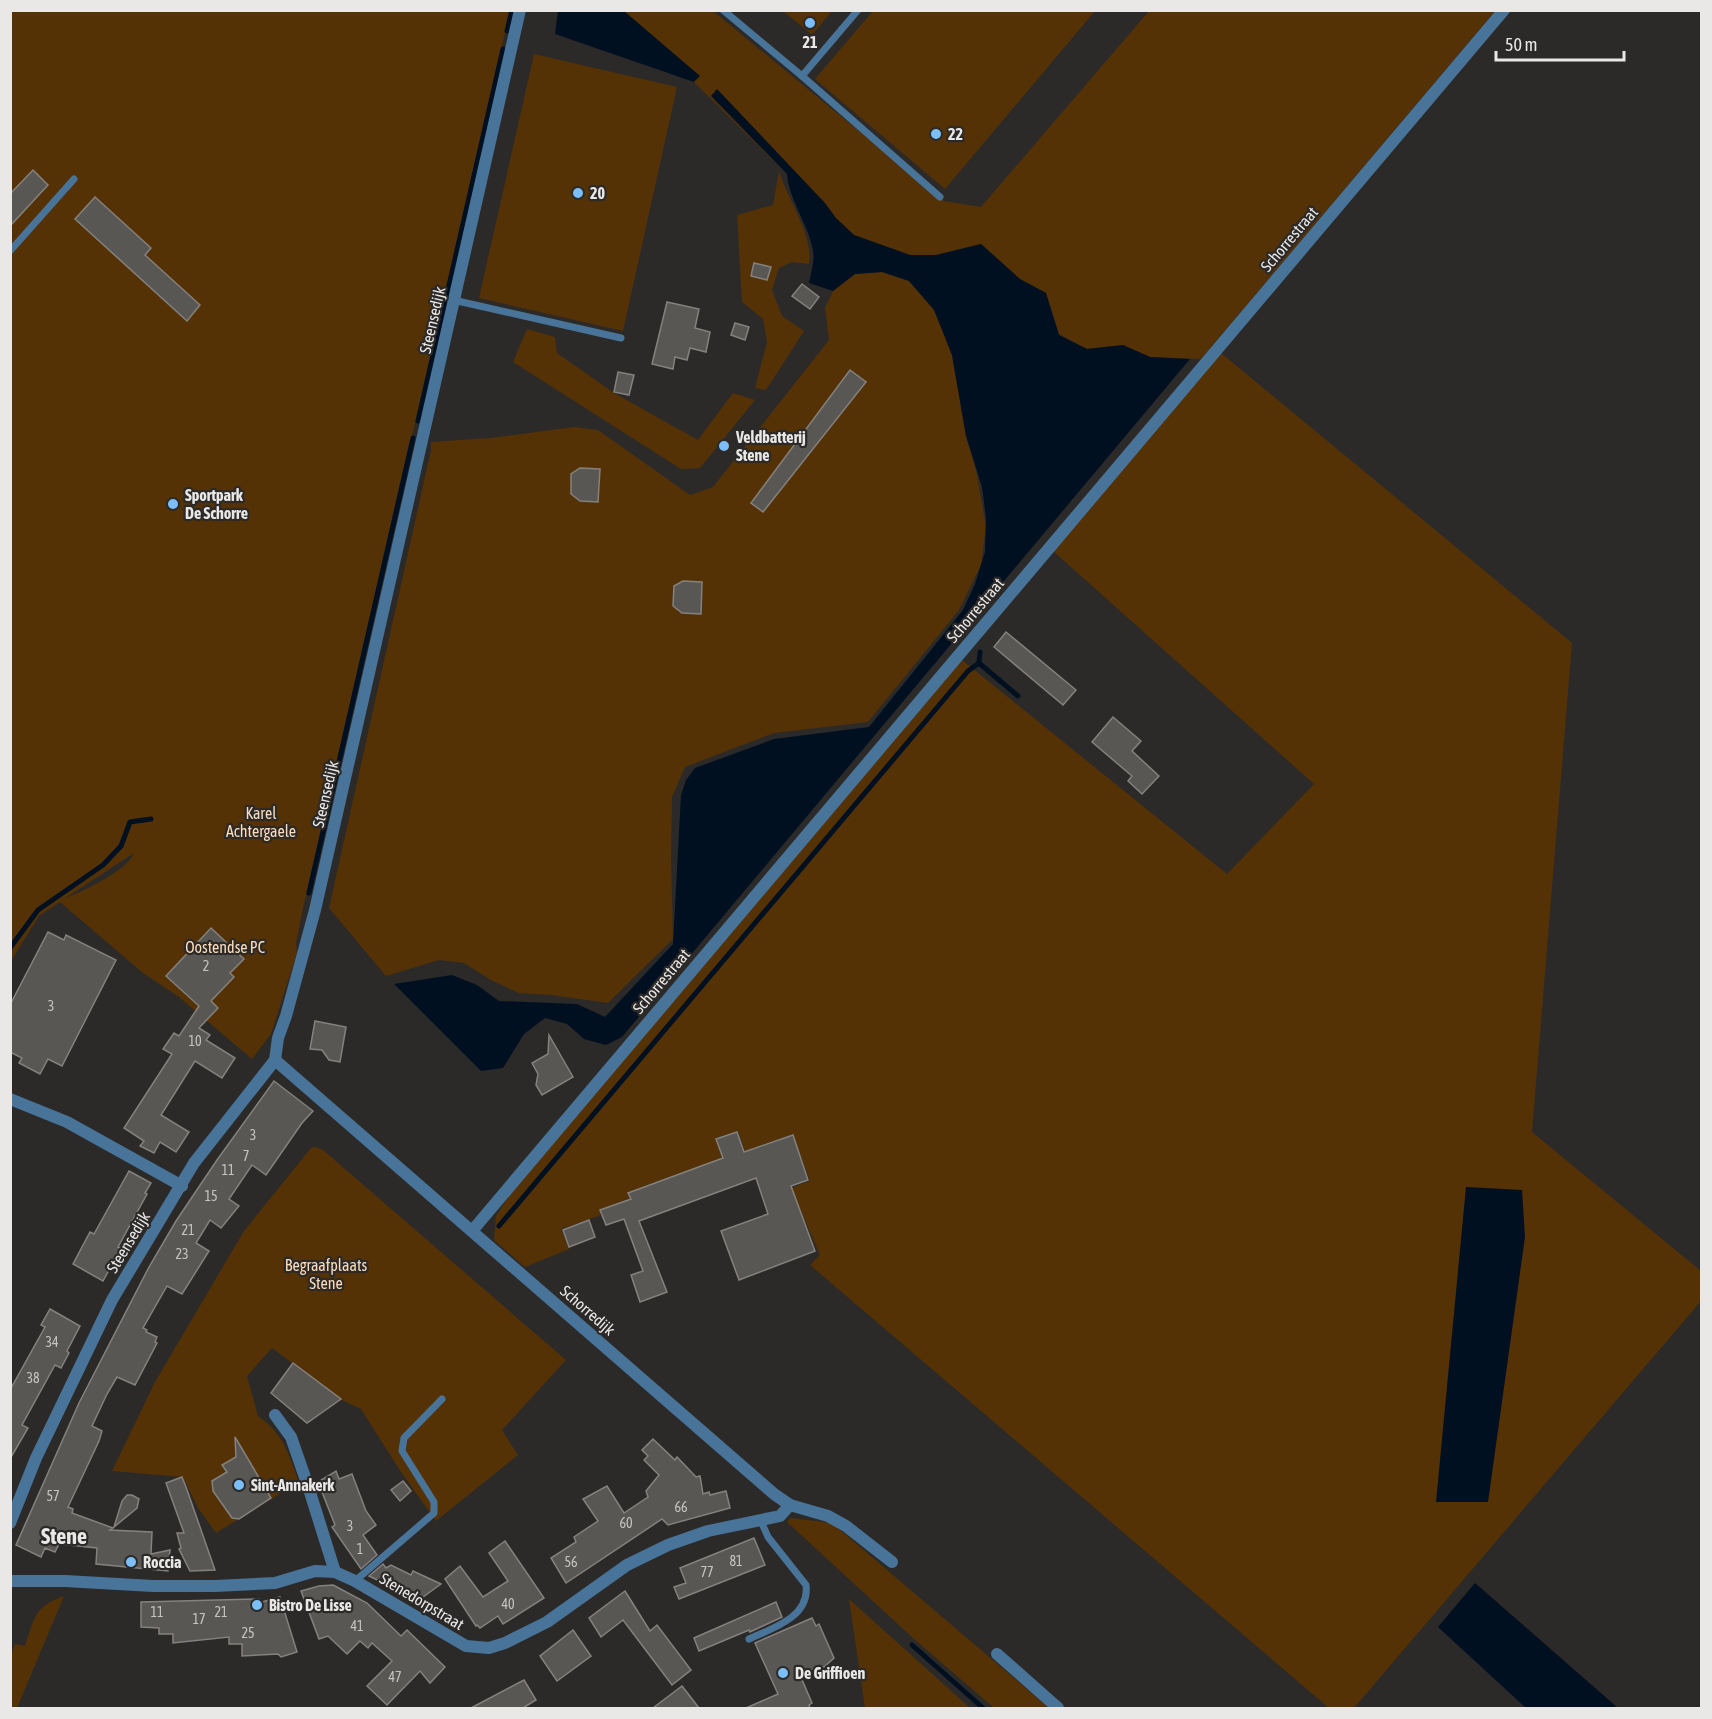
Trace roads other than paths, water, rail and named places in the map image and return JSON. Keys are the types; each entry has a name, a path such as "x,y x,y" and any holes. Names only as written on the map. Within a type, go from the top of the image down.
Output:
{"street":[{"name":"Steensedijk","path":"10,1523 36,1458 112,1300 194,1163 275,1060 278,1038 315,910 520,10"},
{"name":"Schorrestraat","path":"472,1231 1504,10"},
{"name":"Schorredijk","path":"275,1060 774,1494 790,1505 828,1516 846,1526 892,1562"},
{"path":"10,1099 67,1122 182,1186"},
{"path":"275,1415 291,1437 335,1572"},
{"name":"Stenedorpstraat","path":"10,1581 215,1586 275,1583 315,1571 335,1572 355,1581 466,1646 489,1648 505,1643 547,1622 627,1565 668,1545 708,1531 780,1516 790,1505"},
{"path":"998,1654 1058,1708"}],"lane":[{"path":"723,10 940,197"},
{"path":"802,76 858,10"},
{"path":"10,250 74,179"},
{"path":"453,300 621,338"},
{"path":"355,1581 434,1513 434,1502 402,1451 404,1438 442,1399"},
{"path":"749,1639 794,1615 803,1606 807,1593 806,1584 768,1537 760,1519"}],"water":[{"path":"558,11 624,11 700,76 694,82 555,34"},
{"path":"717,89 854,235 910,255 936,255 981,244 1020,279 1046,293 1059,335 1087,349 1123,345 1150,357 1190,359 622,1037 606,1045 584,1039 567,1024 545,1018 524,1034 503,1068 481,1071 394,984 452,975 477,985 499,1001 577,1004 605,1017 673,944 681,795 686,780 695,768 774,739 869,727 963,610 975,584 985,552 986,518 982,487 966,436 952,355 934,310 909,281 882,272 855,274 833,291 809,283 813,262 811,240 791,193 787,174 711,96"},
{"path":"1466,1187 1522,1190 1525,1237 1488,1502 1436,1502"},
{"path":"1475,1583 1618,1708 1526,1708 1438,1627"}],"waterway":[{"path":"507,31 512,10"},
{"path":"418,421 503,49"},
{"path":"309,893 413,438"},
{"path":"980,652 979,663 1018,696"},
{"path":"499,1226 968,671 979,663"},
{"path":"10,948 38,910 103,865 121,846 130,822 151,819"},
{"path":"912,1645 983,1708"}],"place":[{"name":"21","path":"810,23"},
{"name":"22","path":"936,134"},
{"name":"20","path":"578,193"},
{"name":"Veldbatterij Stene","path":"724,446"},
{"name":"Sportpark De Schorre","path":"173,504"},
{"name":"Sint-Annakerk","path":"239,1485"},
{"name":"Roccia","path":"131,1562"},
{"name":"Bistro De Lisse","path":"257,1605"},
{"name":"De Griffioen","path":"783,1673"}],"district":[{"name":"Stene","path":"64,1536"}],"park label":[{"name":"Karel Achtergaele","path":"261,822"},
{"name":"Oostendse PC","path":"225,947"},
{"name":"Begraafplaats Stene","path":"326,1274"}]}
